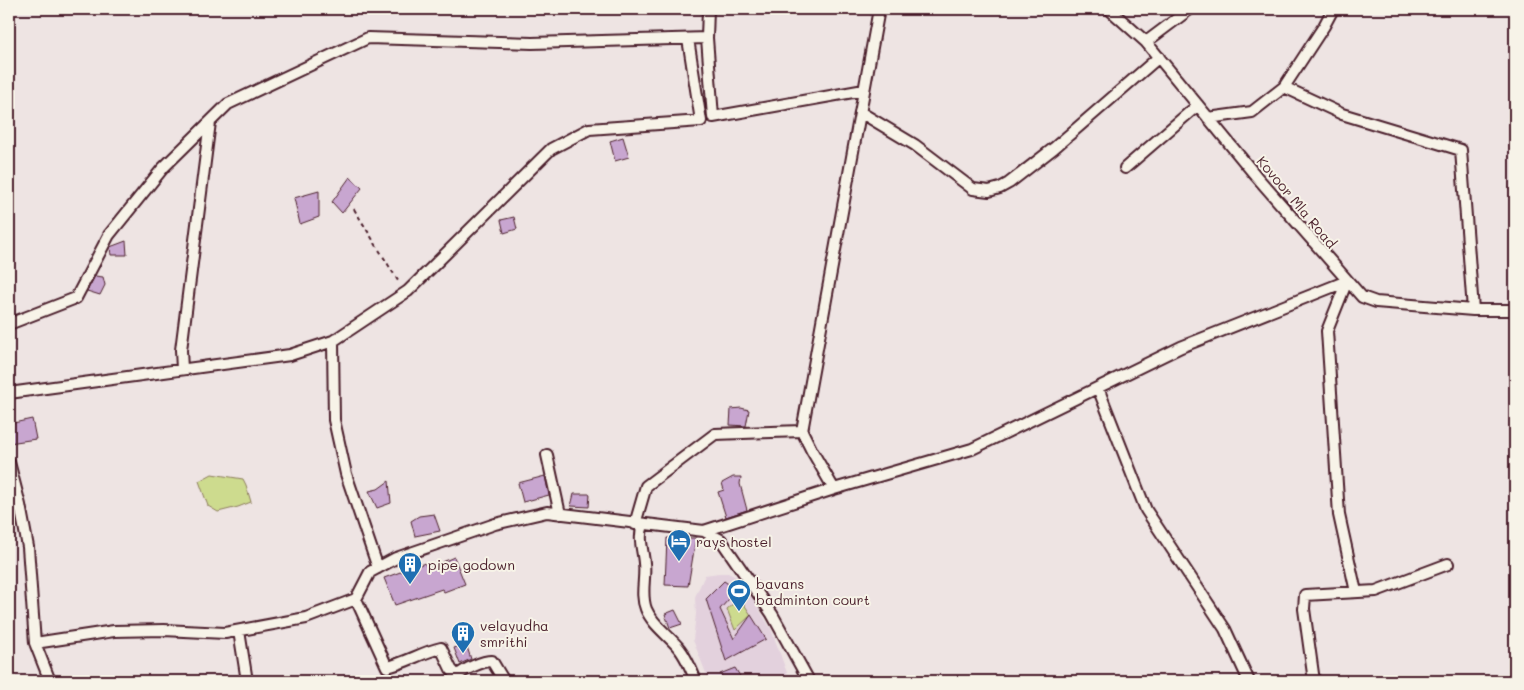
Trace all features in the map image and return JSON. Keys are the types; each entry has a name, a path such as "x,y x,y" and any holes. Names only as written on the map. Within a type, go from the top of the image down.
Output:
{"street":[{"path":"708,9 707,38 712,117 864,90"},
{"path":"834,489 802,431 879,9"},
{"name":"Kovoor Mla Road","path":"1109,9 1146,42 1256,176 1362,297 1376,302 1473,310 1515,310"},
{"path":"1146,42 1190,9"},
{"path":"1208,118 1252,112 1284,87 1333,9"},
{"path":"9,324 76,298 109,235 163,168 228,104 368,38 532,43 707,38"},
{"path":"9,393 290,354 333,341 406,292 551,149 589,129 701,121 688,39"},
{"path":"860,112 916,145 973,189 989,191 1009,184 1054,148 1159,57"},
{"path":"1284,87 1342,114 1461,150 1473,310"},
{"path":"1125,168 1198,105"},
{"path":"182,369 181,350 210,122"},
{"path":"704,531 834,489 972,449 1181,347 1347,281"},
{"path":"1347,281 1327,330 1339,515 1356,592"},
{"path":"333,341 334,420 346,474 378,568"},
{"path":"1098,388 1146,510 1225,629 1249,681"},
{"path":"696,681 679,648 660,629 645,608 643,594 644,562 639,524 646,486 714,434 802,431"},
{"path":"547,455 560,514"},
{"path":"9,462 28,547 35,642 50,681"},
{"path":"35,642 114,631 164,630 225,633 306,618 356,598 370,572 396,558 495,524 547,512 704,531 721,540 767,605 809,681"},
{"path":"1314,681 1304,609 1305,595 1376,591 1448,564"},
{"path":"356,598 387,667 440,648 457,676 464,670 484,661 492,661 504,681"},
{"path":"239,631 247,681"}],"path":[{"path":"354,209 370,238 406,292"}],"shaded area":[{"path":"728,573 738,578 746,588 771,629 790,681 709,681 693,640 696,614 695,597 705,575"}],"green space":[{"path":"212,474 243,479 251,502 218,512 208,506 199,481"},
{"name":"bavans badminton court","path":"740,598 751,615 735,630 727,609"}],"building":[{"path":"623,137 629,157 615,161 610,141"},
{"path":"350,177 362,188 342,213 332,202"},
{"path":"319,191 319,217 300,224 294,198"},
{"path":"514,217 517,229 504,233 501,220"},
{"path":"126,241 127,255 111,255 110,247"},
{"path":"95,276 103,277 105,285 100,295 87,291"},
{"path":"741,408 749,410 746,426 730,425 731,409"},
{"path":"32,419 36,439 9,443 9,424"},
{"path":"545,476 549,495 523,502 518,483"},
{"path":"733,477 741,477 740,484 747,510 726,517 718,492 724,490 722,483"},
{"path":"389,481 391,503 377,508 369,491 378,489"},
{"path":"574,494 590,494 589,507 571,506"},
{"path":"434,514 440,531 415,536 411,521 419,516"},
{"name":"rays hostel","path":"667,538 696,538 688,586 665,585"},
{"path":"454,557 465,584 444,592 442,589 395,605 384,578 425,563 427,569"},
{"path":"724,581 737,590 720,609 734,639 751,615 766,639 726,661 706,599"},
{"path":"675,610 682,624 670,628 665,614"},
{"name":"velayudha smrithi","path":"466,644 471,659 460,664 454,648"},
{"path":"735,668 743,681 725,681 720,674"}],"place":[{"name":"rays hostel","path":"679,562"},
{"name":"pipe godown","path":"410,585"},
{"name":"bavans badminton court","path":"739,612"},
{"name":"velayudha smrithi","path":"463,654"}]}
